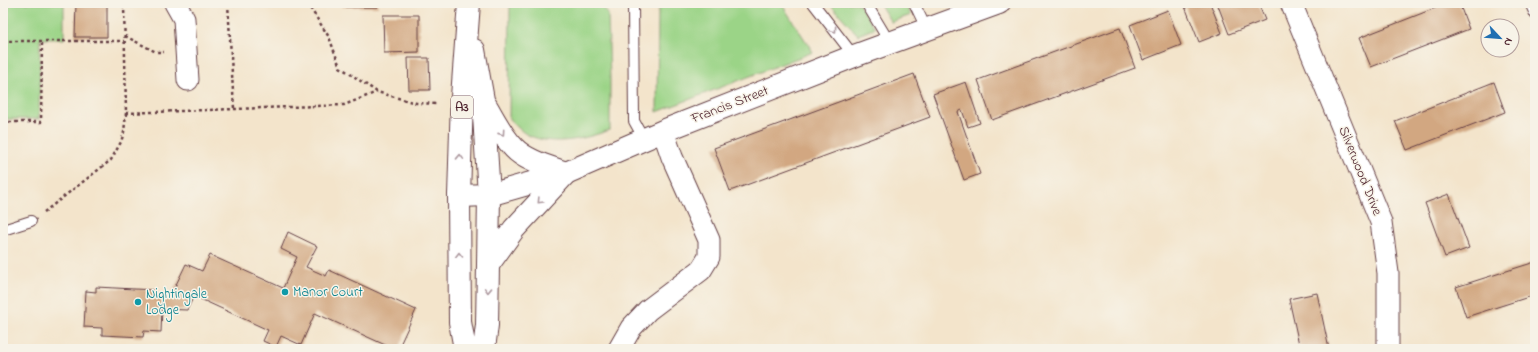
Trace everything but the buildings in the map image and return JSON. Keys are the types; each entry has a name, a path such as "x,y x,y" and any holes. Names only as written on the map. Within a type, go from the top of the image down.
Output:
{"main road":[{"name":"Francis Street","path":"459,196 489,195 566,173 653,135 854,56 999,3"},
{"name":"A3","path":"469,10 483,100 489,195 488,265 484,349"},
{"name":"A3","path":"466,349 460,322 459,196 462,97 469,10"},
{"path":"483,100 500,130 514,149 535,162 566,173 514,229 488,265"}],"street":[{"path":"175,3 184,19 188,80"},
{"name":"Silverwood Drive","path":"1291,3 1381,222 1388,272 1388,349"},
{"path":"619,349 631,328 648,310 701,270 708,257 709,240 672,157 653,135"}],"lane":[{"path":"633,3 634,121 653,135"},
{"path":"813,3 854,56"},
{"path":"866,3 890,43"},
{"path":"914,3 926,30"},
{"path":"1530,3 1535,14"},
{"path":"3,230 31,222"}],"path":[{"path":"31,222 110,160 121,142 124,132 126,113 124,3"},
{"path":"228,3 234,109"},
{"path":"307,3 329,37 340,67 377,92 416,103 438,104"},
{"path":"124,36 156,52 186,52"},
{"path":"3,40 124,41"},
{"path":"3,122 41,122 42,41"},
{"path":"126,113 344,105 377,92"}],"green space":[{"path":"3,3 64,3 64,39 40,39 39,119 3,119"},
{"path":"510,3 600,3 608,14 610,130 579,139 548,141 525,134 509,119"},
{"path":"662,3 781,3 813,52 657,112 658,12"},
{"path":"829,3 858,3 875,28 858,35"},
{"path":"879,3 904,3 911,15 891,22"}],"place":[{"name":"Manor Court","path":"285,292"},
{"name":"Nightingale Lodge","path":"138,302"}]}
